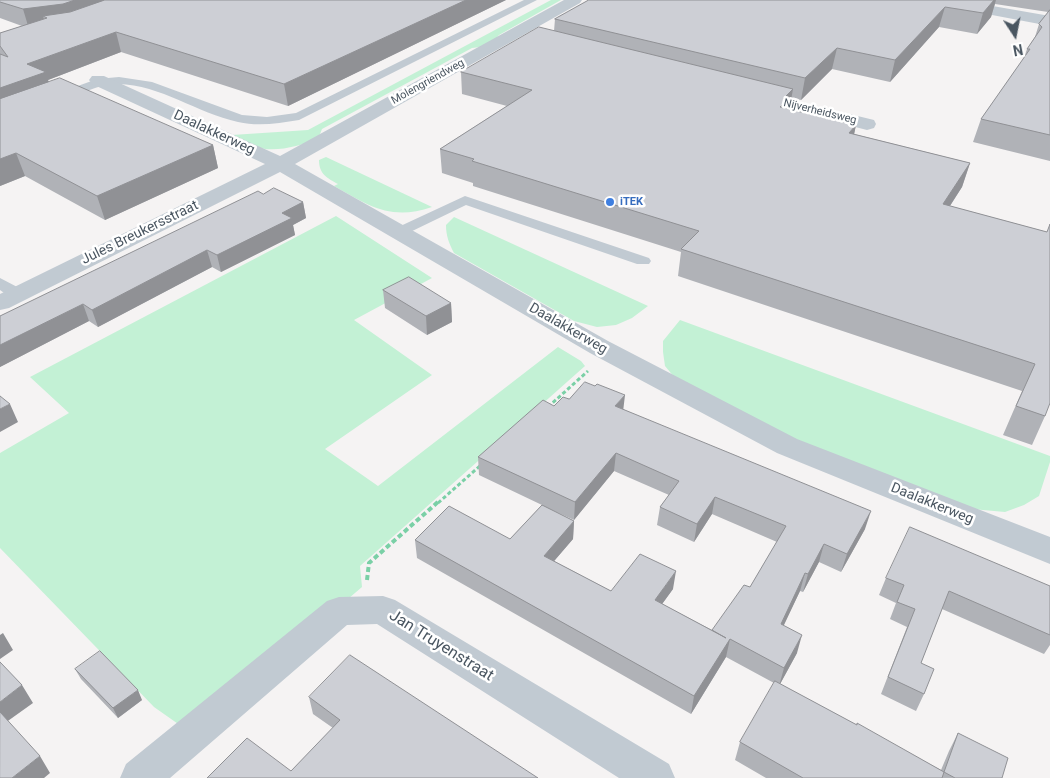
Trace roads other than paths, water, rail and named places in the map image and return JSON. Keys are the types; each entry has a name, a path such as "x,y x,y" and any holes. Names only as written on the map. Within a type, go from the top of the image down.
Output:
{"street":[{"name":"Molengriendweg","path":"281,164 575,0"},
{"path":"934,0 1050,21"},
{"path":"511,35 539,42"},
{"name":"Daalakkerweg","path":"100,81 281,164 610,353 787,446 1050,551"},
{"name":"Nijverheidsweg","path":"735,91 866,124"},
{"name":"Jules Breukersstraat","path":"6,293 281,164"},
{"name":"Jan Truyenstraat","path":"140,778 339,611 383,610 655,778"}],"lane":[{"path":"46,102 100,81 119,80 148,84 240,119 267,121 299,116 532,0"},
{"path":"399,232 465,200 643,261"}],"place":[{"name":"iTEK","path":"610,202"}]}
